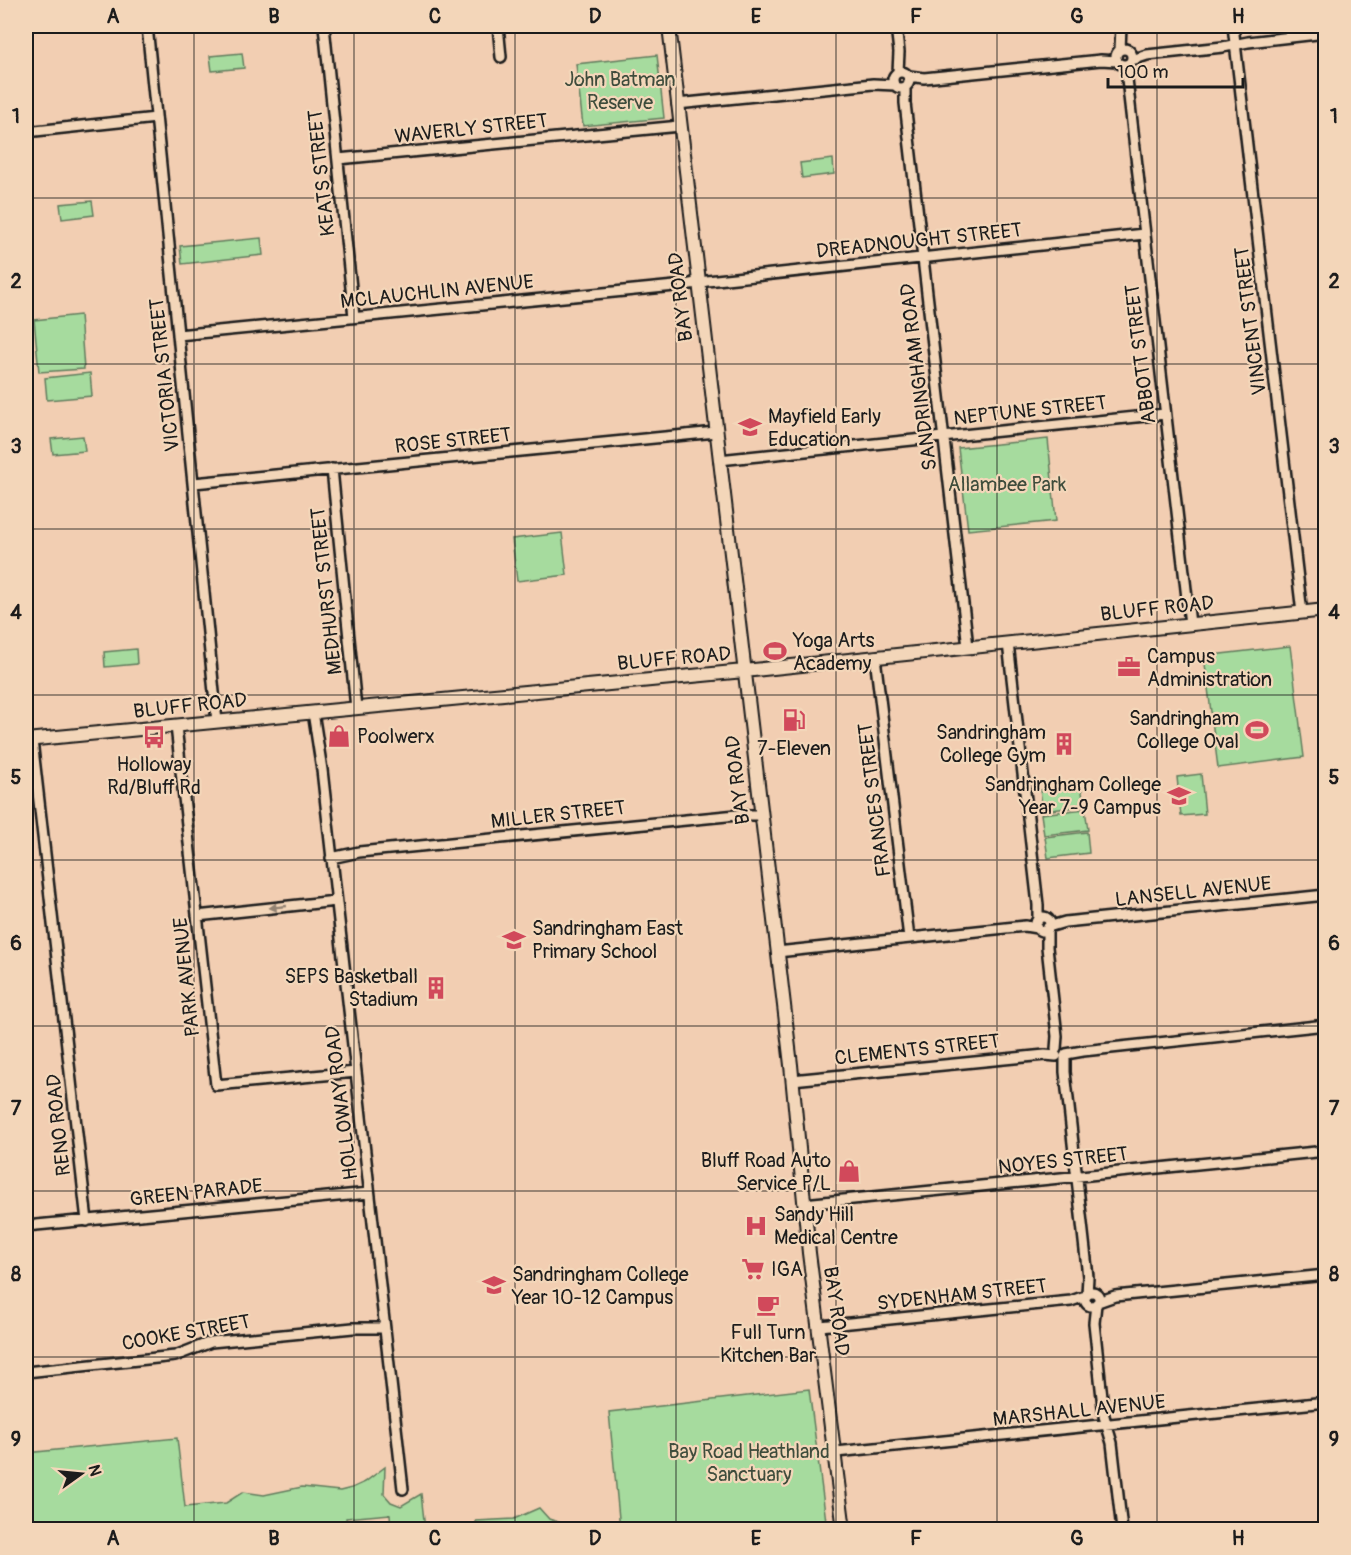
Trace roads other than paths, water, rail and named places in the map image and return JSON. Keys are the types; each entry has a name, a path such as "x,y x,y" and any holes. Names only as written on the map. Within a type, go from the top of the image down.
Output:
{"main road":[{"name":"BAY ROAD","path":"669,26 792,1080 804,1204 844,1530"},
{"name":"BLUFF ROAD","path":"29,740 744,671 1326,610"}],"street":[{"name":"VICTORIA STREET","path":"147,26 217,722"},
{"name":"KEATS STREET","path":"324,26 354,317"},
{"path":"498,26 501,57"},
{"name":"SANDRINGHAM ROAD","path":"896,26 968,648"},
{"name":"VINCENT STREET","path":"1233,26 1302,613"},
{"name":"ABBOTT STREET","path":"1121,28 1190,624"},
{"path":"677,104 1147,55 1326,33"},
{"path":"26,132 156,118"},
{"name":"WAVERLY STREET","path":"338,159 680,126"},
{"name":"DREADNOUGHT STREET","path":"698,283 1144,234"},
{"name":"MCLAUCHLIN AVENUE","path":"178,335 698,283"},
{"name":"NEPTUNE STREET","path":"719,460 1165,414"},
{"name":"ROSE STREET","path":"194,483 716,432"},
{"name":"MEDHURST STREET","path":"332,470 356,708"},
{"path":"1008,643 1038,905 1047,946 1057,1036 1065,1071 1104,1416 1112,1443 1122,1530"},
{"name":"FRANCES STREET","path":"875,657 909,938"},
{"name":"HOLLOWAY ROAD","path":"313,712 403,1489"},
{"name":"PARK AVENUE","path":"176,726 216,1085 356,1072"},
{"name":"RENO ROAD","path":"29,740 87,1221"},
{"name":"MILLER STREET","path":"331,854 761,814"},
{"name":"LANSELL AVENUE","path":"777,952 1326,895"},
{"path":"197,916 336,901"},
{"name":"CLEMENTS STREET","path":"792,1080 1326,1025"},
{"name":"NOYES STREET","path":"804,1204 1326,1151"},
{"name":"GREEN PARADE","path":"26,1226 369,1193"},
{"path":"1091,1299 1326,1275"},
{"name":"SYDENHAM STREET","path":"820,1326 1091,1299"},
{"name":"COOKE STREET","path":"26,1372 175,1356 212,1342 384,1325"},
{"name":"MARSHALL AVENUE","path":"836,1452 1326,1402"}],"place":[{"name":"Mayfield Early Education","path":"750,427"},
{"name":"Yoga Arts Academy","path":"775,651"},
{"name":"Campus Administration","path":"1129,667"},
{"name":"7-Eleven","path":"794,720"},
{"name":"Sandringham College Oval","path":"1257,730"},
{"name":"Poolwerx","path":"339,736"},
{"name":"Holloway Rd/Bluff Rd","path":"154,737"},
{"name":"Sandringham College Gym","path":"1064,744"},
{"name":"Sandringham College Year 7-9 Campus","path":"1179,796"},
{"name":"Sandringham East Primary School","path":"514,940"},
{"name":"SEPS Basketball Stadium","path":"436,988"},
{"name":"Bluff Road Auto Service P/L","path":"849,1171"},
{"name":"Sandy Hill Medical Centre","path":"756,1226"},
{"name":"IGA","path":"753,1269"},
{"name":"Sandringham College Year 10-12 Campus","path":"494,1285"},
{"name":"Full Turn Kitchen Bar","path":"768,1305"}],"park label":[{"name":"John Batman Reserve","path":"620,90"},
{"name":"Allambee Park","path":"1007,484"},
{"name":"Bay Road Heathland Sanctuary","path":"749,1462"}]}
